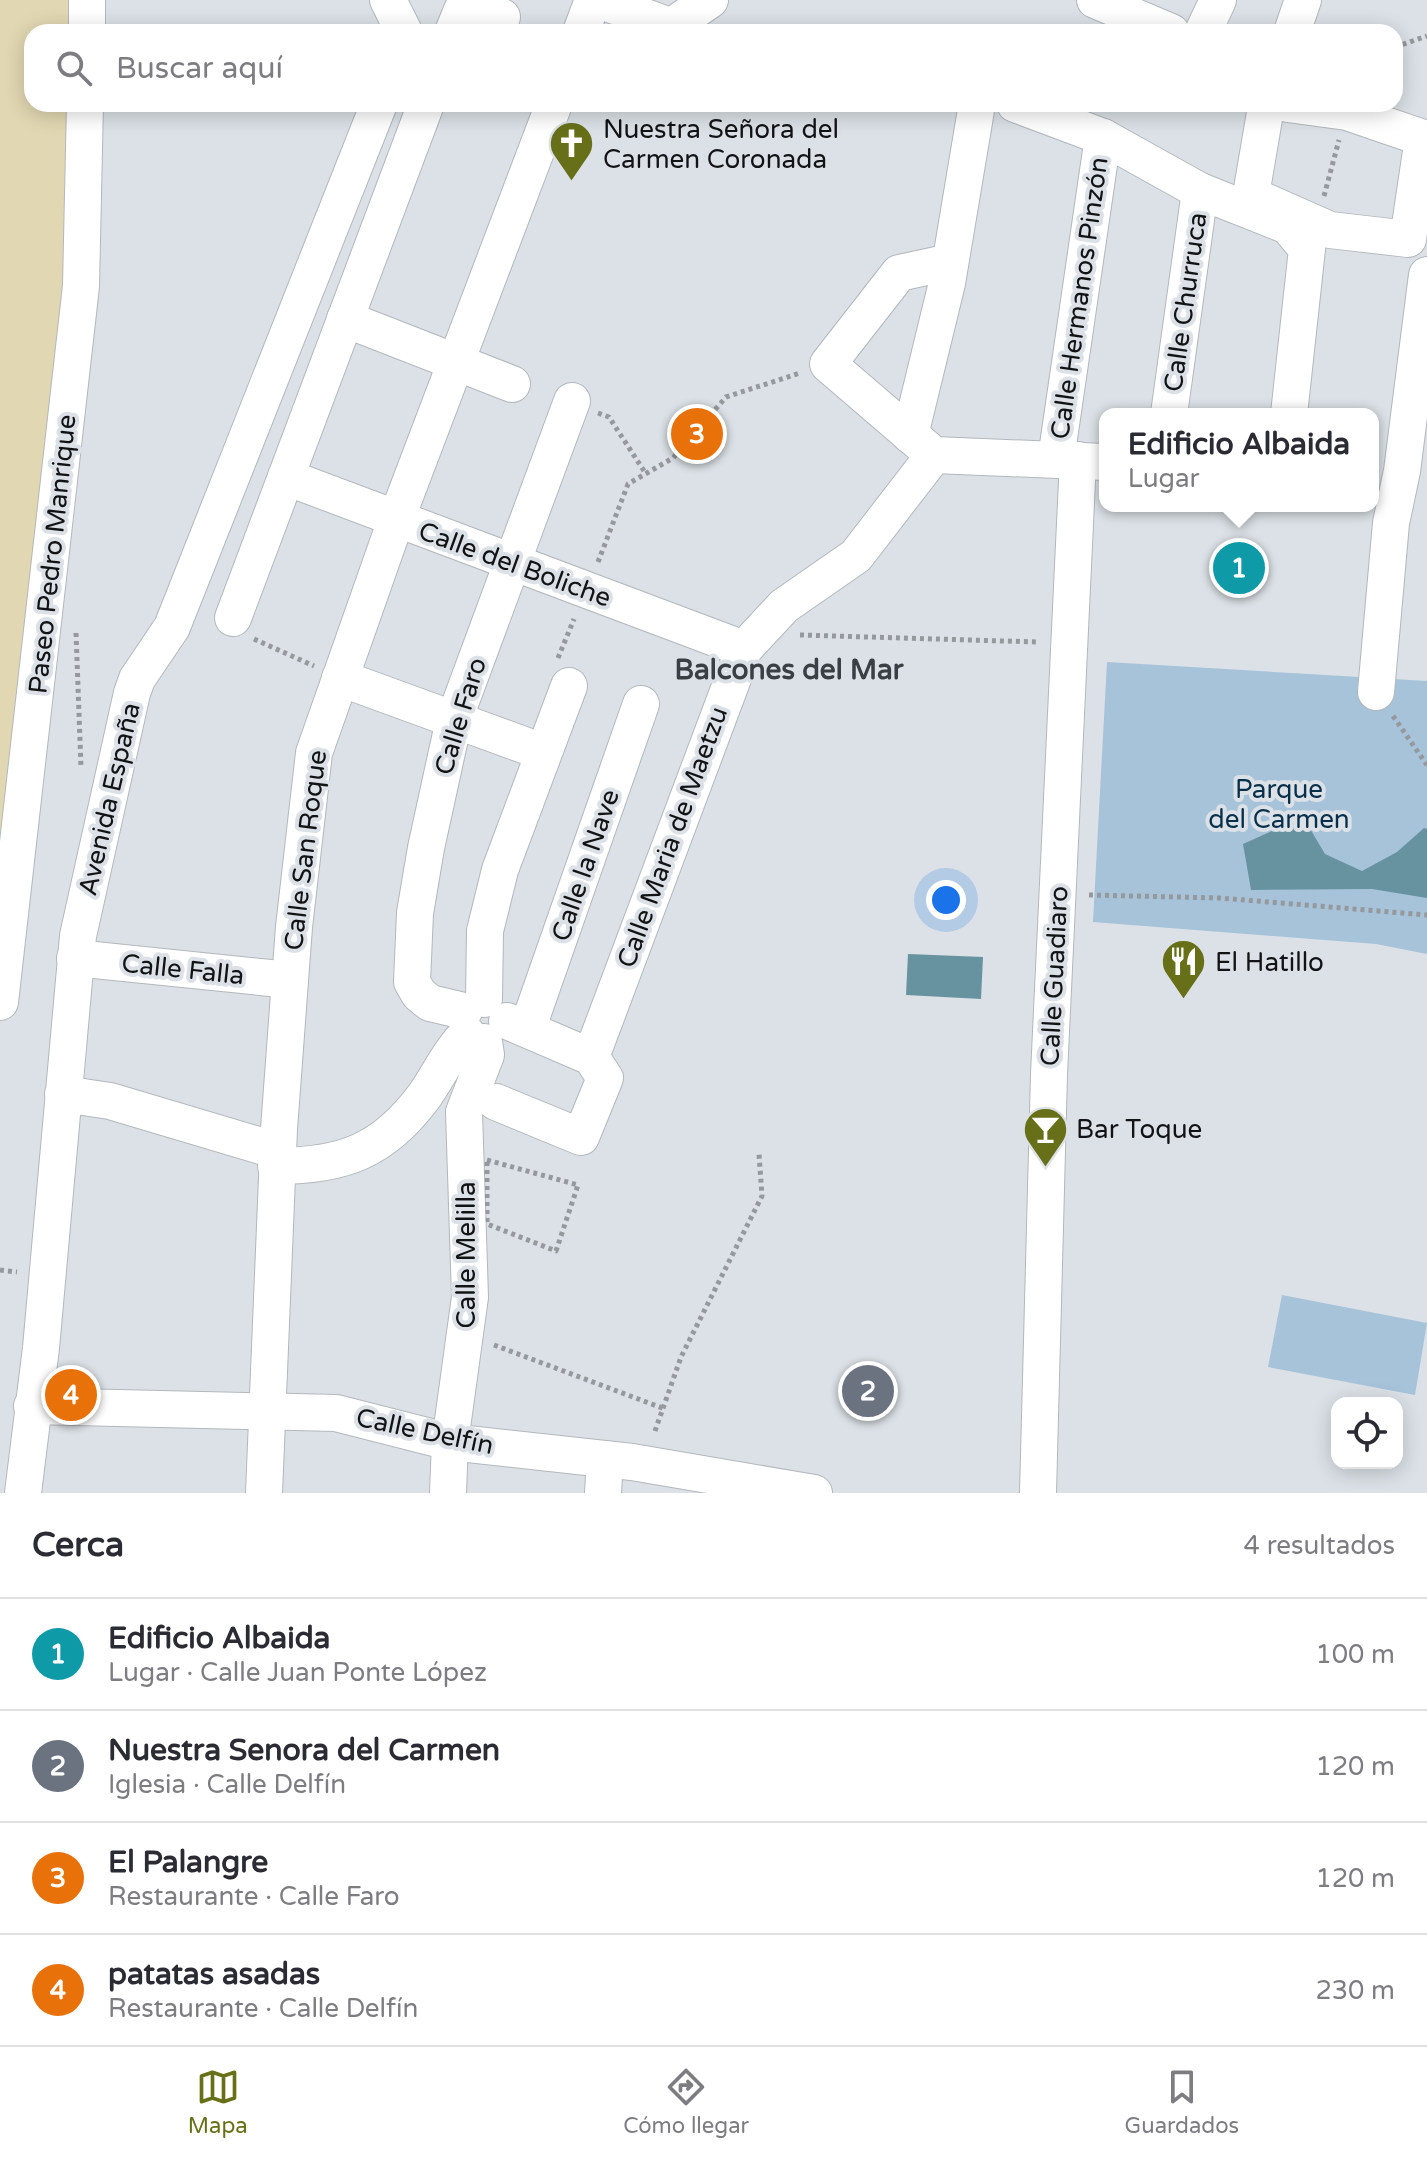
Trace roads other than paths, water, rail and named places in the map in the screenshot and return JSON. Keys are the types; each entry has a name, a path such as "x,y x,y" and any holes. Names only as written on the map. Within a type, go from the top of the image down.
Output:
{"street":[{"path":"87,0 87,24"},
{"path":"388,0 400,24"},
{"path":"585,24 596,0 665,24"},
{"path":"684,24 710,0"},
{"path":"1095,0 1139,9 1160,24"},
{"path":"1207,24 1218,0"},
{"path":"1295,24 1303,0"},
{"path":"456,24 462,10 471,3 502,17"},
{"path":"1403,107 1427,115"},
{"name":"Paseo Pedro Manrique","path":"0,1002 81,286 85,112"},
{"name":"Avenida España","path":"23,1493 41,1348 75,958 117,750 137,679 172,627 376,112"},
{"path":"233,618 423,112"},
{"name":"Calle San Roque","path":"264,1493 277,1158 290,980 314,753 396,520 551,112"},
{"path":"922,445 976,112"},
{"path":"1036,112 1103,137 1200,191 1288,226 1299,236 1307,249 1290,408"},
{"path":"1265,112 1251,195 1330,230 1408,239 1423,138 1347,112"},
{"name":"Calle Hermanos Pinzón","path":"1080,460 1103,137"},
{"name":"Calle Churruca","path":"1170,408 1200,191"},
{"path":"950,262 899,273 828,364 922,445 1080,460"},
{"path":"1376,692 1427,275"},
{"path":"345,319 512,384"},
{"name":"Calle Faro","path":"572,401 454,720 421,874 411,972 419,994 430,1003 489,1022 598,1067"},
{"name":"Calle Maria de Maetzu","path":"480,1107 581,1137 598,1067 744,649 774,618 856,556 922,445"},
{"name":"Calle Guadiaro","path":"1038,1493 1058,894 1080,460"},
{"name":"Calle del Boliche","path":"286,477 744,649"},
{"path":"340,678 543,752"},
{"path":"489,1022 485,931 500,870 569,686"},
{"name":"Calle la Nave","path":"63,1094 110,1101 277,1158 318,1166 357,1155 386,1138 489,1022 641,704"},
{"name":"Calle Falla","path":"75,958 290,980"},
{"name":"Calle Melilla","path":"448,1493 450,1442 467,1336 480,1107 489,1022"},
{"path":"426,1094 456,1105 480,1107"},
{"name":"Calle Delfín","path":"32,1406 336,1413 604,1476 814,1493"}],"place":[{"name":"Nuestra Señora del Carmen Coronada","path":"572,183"},
{"name":"El Palangre","path":"697,434"},
{"name":"Edificio Albaida","path":"1239,568"},
{"name":"El Hatillo","path":"1184,1001"},
{"name":"Bar Toque","path":"1045,1168"},
{"name":"Nuestra Senora del Carmen","path":"868,1391"},
{"name":"patatas asadas","path":"71,1395"}],"district":[{"name":"Balcones del Mar","path":"789,669"}],"park label":[{"name":"Parque del Carmen","path":"1279,804"}]}
